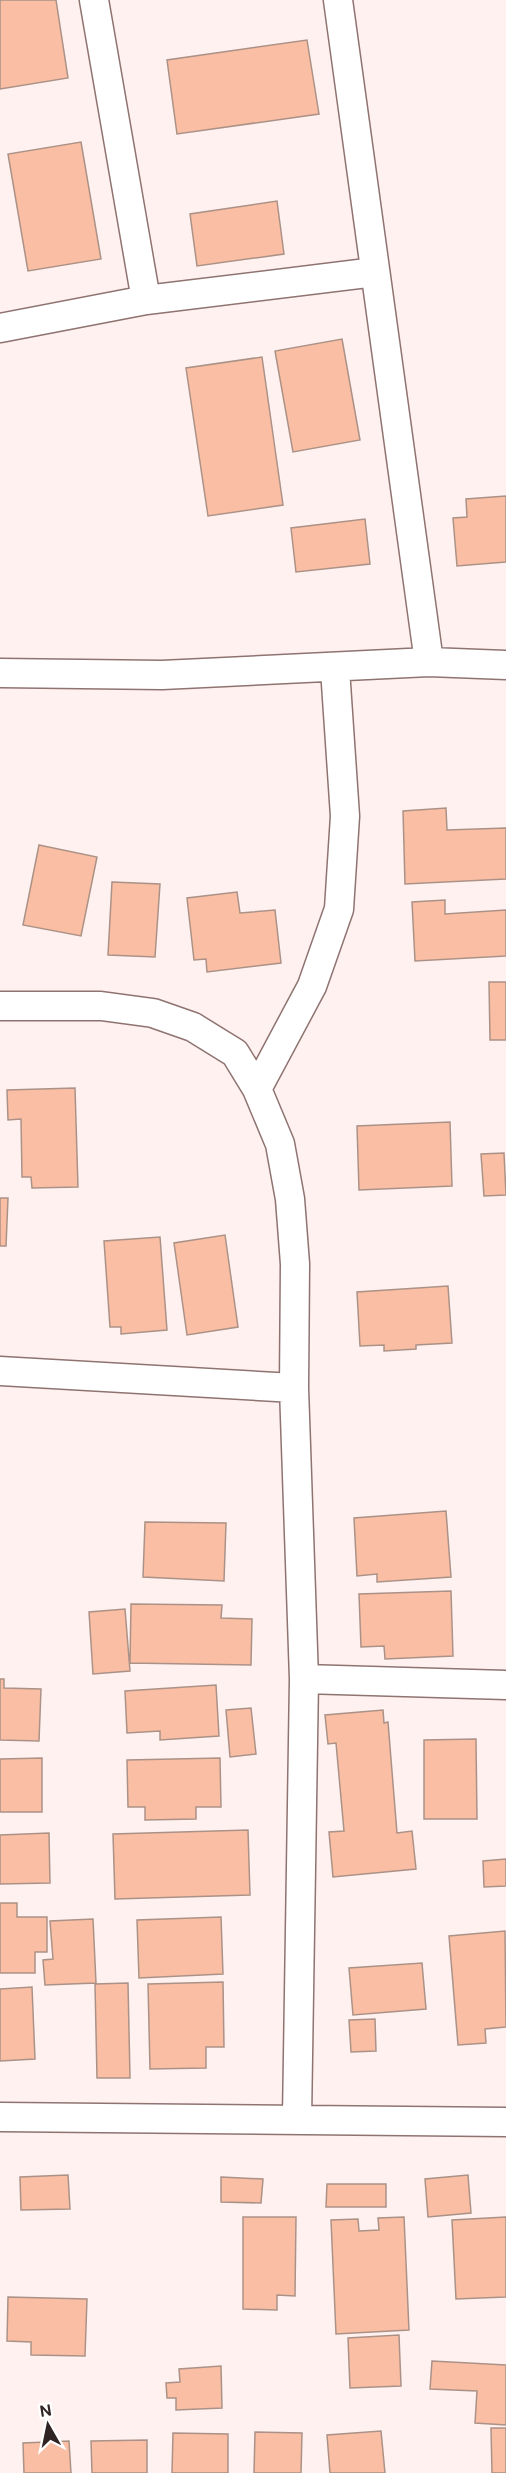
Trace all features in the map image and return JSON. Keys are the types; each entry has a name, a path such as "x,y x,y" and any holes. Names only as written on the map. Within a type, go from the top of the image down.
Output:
{"street":[{"path":"94,0 146,300"},
{"path":"338,0 429,662"},
{"path":"0,328 146,300 375,272"},
{"path":"0,673 162,675 335,669 429,662 506,665"},
{"path":"257,1089 312,986 339,909 345,816 335,669"},
{"path":"0,1005 101,1006 153,1013 193,1028 235,1053 257,1089 280,1144 290,1199 295,1264 294,1388 304,1679 297,2119"},
{"path":"0,1371 294,1388"},
{"path":"304,1679 506,1685"},
{"path":"0,2117 506,2122"}],"building":[{"path":"0,0 56,0 68,78 0,89"},
{"path":"307,40 319,114 177,134 167,60"},
{"path":"81,142 101,259 28,271 8,154"},
{"path":"277,201 284,254 197,266 190,214"},
{"path":"342,339 360,440 293,452 275,351"},
{"path":"262,357 283,505 208,516 186,368"},
{"path":"506,496 506,562 457,566 453,518 467,517 466,499"},
{"path":"365,519 370,564 296,572 291,528"},
{"path":"446,808 447,830 506,828 506,879 405,884 403,811"},
{"path":"39,845 97,857 81,936 23,925"},
{"path":"112,882 160,884 155,957 108,955"},
{"path":"237,892 240,913 275,910 281,963 207,972 206,959 194,960 187,898"},
{"path":"445,900 445,914 506,910 506,956 415,961 412,902"},
{"path":"489,982 506,982 506,1040 490,1040"},
{"path":"75,1088 78,1187 32,1188 31,1177 22,1177 21,1119 8,1120 7,1090"},
{"path":"450,1122 452,1186 359,1190 357,1126"},
{"path":"504,1153 506,1195 484,1196 481,1154"},
{"path":"0,1198 8,1198 6,1246 0,1246"},
{"path":"225,1235 238,1327 187,1335 174,1243"},
{"path":"160,1237 167,1330 121,1334 121,1327 110,1327 104,1241"},
{"path":"448,1286 452,1343 416,1345 416,1349 384,1351 384,1345 360,1346 357,1292"},
{"path":"446,1511 451,1577 377,1582 377,1574 357,1576 354,1518"},
{"path":"145,1522 226,1523 224,1581 143,1577"},
{"path":"451,1591 453,1656 385,1659 384,1646 361,1647 359,1594"},
{"path":"131,1604 222,1605 221,1618 252,1619 251,1665 130,1663"},
{"path":"125,1609 130,1671 93,1674 89,1612"},
{"path":"0,1679 4,1679 4,1688 41,1689 39,1741 0,1740"},
{"path":"216,1685 219,1736 160,1740 160,1731 127,1733 125,1691"},
{"path":"251,1708 256,1754 230,1757 226,1710"},
{"path":"383,1710 384,1723 388,1722 397,1833 412,1831 416,1869 333,1877 329,1832 344,1831 336,1743 328,1744 325,1715"},
{"path":"476,1739 477,1819 424,1819 424,1740"},
{"path":"42,1758 42,1812 0,1812 0,1759"},
{"path":"220,1758 221,1807 196,1807 196,1819 145,1820 145,1807 128,1807 127,1760"},
{"path":"248,1830 250,1895 115,1899 113,1834"},
{"path":"49,1833 50,1883 0,1884 0,1835"},
{"path":"506,1859 506,1886 484,1887 483,1861"},
{"path":"0,1903 17,1903 17,1917 47,1917 47,1952 35,1952 35,1973 0,1973"},
{"path":"221,1917 223,1974 139,1978 137,1920"},
{"path":"93,1919 96,1983 45,1985 43,1960 53,1959 50,1921"},
{"path":"505,1931 506,2027 485,2029 486,2043 458,2045 449,1936"},
{"path":"422,1963 426,2009 353,2015 349,1968"},
{"path":"223,1982 224,2047 206,2047 206,2068 150,2069 148,1984"},
{"path":"128,1983 130,2078 97,2078 95,1984"},
{"path":"32,1987 35,2059 0,2061 0,1989"},
{"path":"375,2019 376,2051 351,2052 349,2020"},
{"path":"68,2175 70,2209 21,2210 20,2177"},
{"path":"468,2175 471,2213 428,2217 425,2179"},
{"path":"221,2177 263,2179 261,2203 221,2202"},
{"path":"327,2184 386,2184 386,2207 326,2207"},
{"path":"243,2217 296,2217 295,2296 277,2295 277,2310 243,2309"},
{"path":"404,2217 409,2330 336,2334 331,2220 358,2219 359,2231 379,2230 378,2218"},
{"path":"506,2217 506,2297 456,2299 452,2220"},
{"path":"8,2297 87,2299 85,2356 31,2355 31,2342 7,2341"},
{"path":"399,2335 401,2386 350,2388 348,2338"},
{"path":"432,2361 506,2365 506,2425 475,2423 477,2391 430,2389"},
{"path":"221,2366 222,2408 176,2410 176,2398 167,2398 166,2383 180,2382 179,2369"},
{"path":"491,2428 506,2428 506,2473 492,2473"},
{"path":"381,2431 385,2473 330,2473 327,2435"},
{"path":"255,2432 302,2433 301,2473 254,2473"},
{"path":"173,2433 228,2434 228,2473 172,2473"},
{"path":"147,2440 147,2473 92,2473 91,2441"},
{"path":"69,2441 71,2473 24,2473 23,2443"}]}
